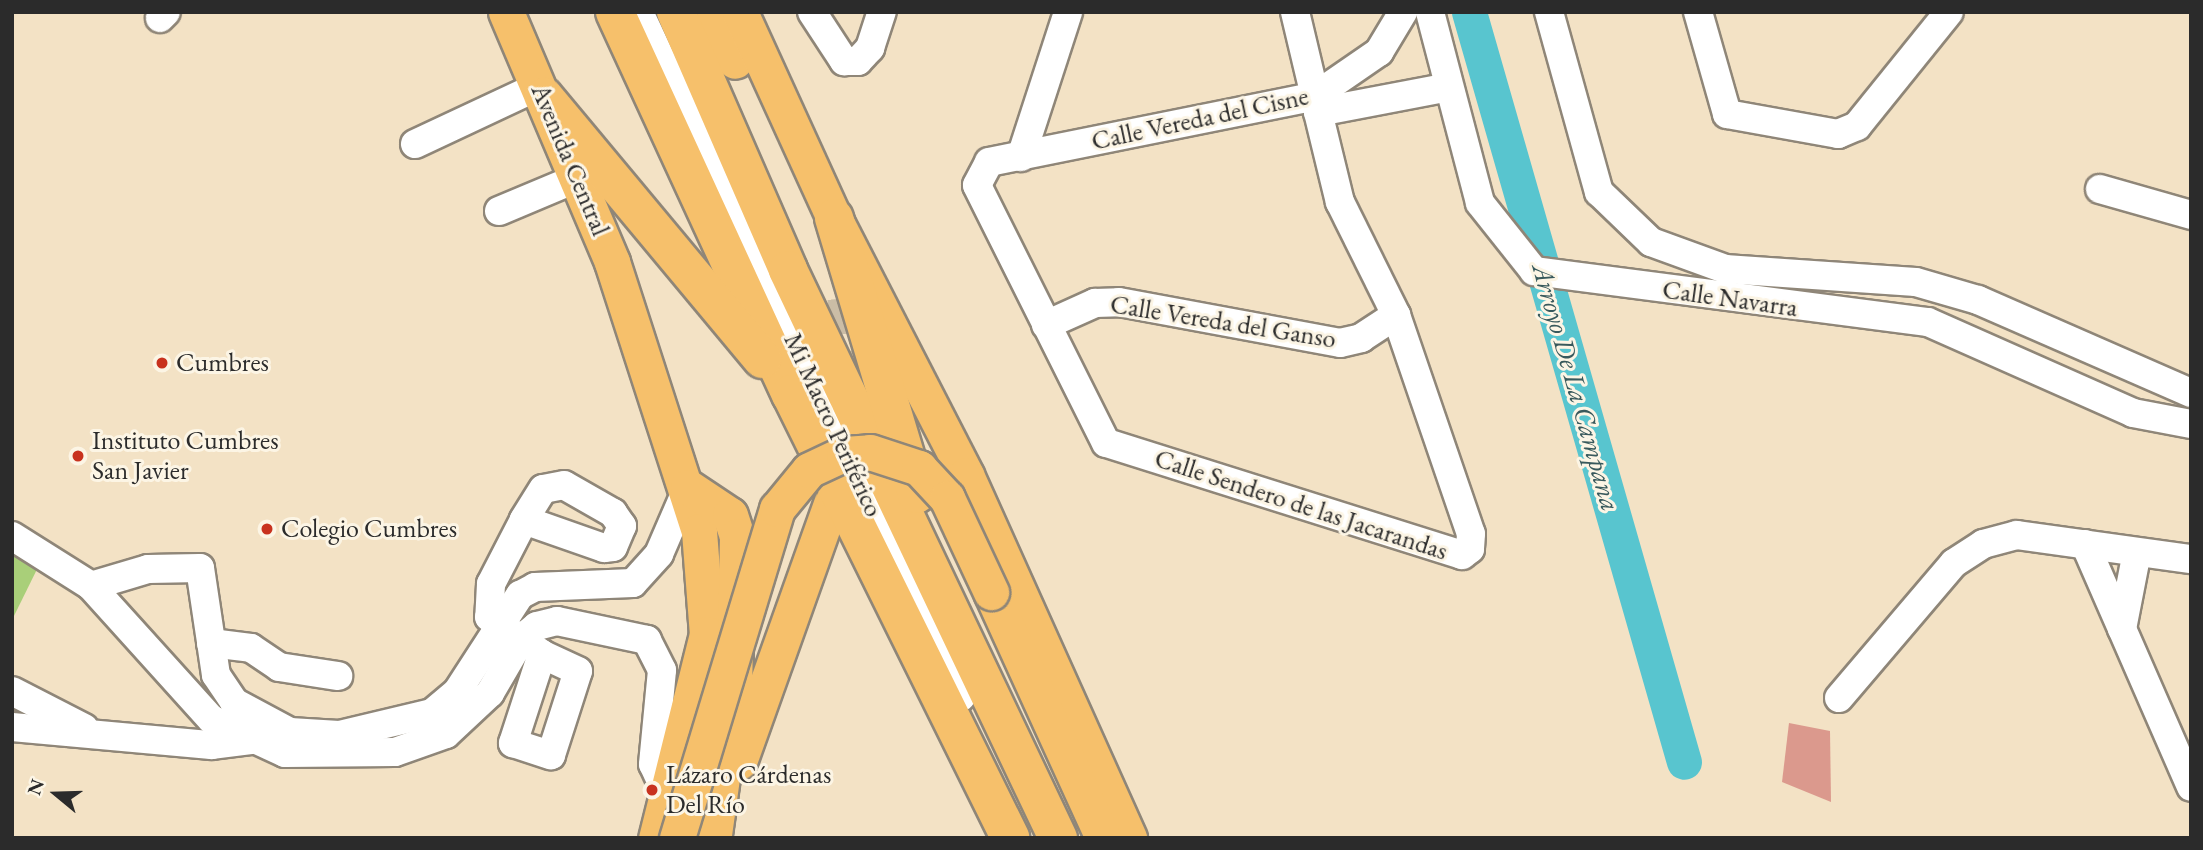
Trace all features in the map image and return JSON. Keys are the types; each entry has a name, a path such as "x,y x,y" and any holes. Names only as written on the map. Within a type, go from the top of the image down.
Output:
{"highway":[{"path":"615,12 791,394 1010,838"},
{"path":"676,12 960,637 1058,838"},
{"path":"542,92 592,172 791,394"},
{"path":"834,218 960,637"}],"main road":[{"name":"Avenida Central","path":"506,12 542,92"},
{"path":"714,12 845,295"},
{"path":"740,12 834,218 966,475 1129,838"},
{"name":"Avenida Central","path":"592,172 628,310 688,487 703,556 707,634 656,838"},
{"path":"677,838 777,509 809,470 844,454 870,452 919,468 947,498 1103,838"},
{"path":"688,487 730,514 737,536 734,692 713,836"},
{"path":"713,836 831,504"}],"street":[{"name":"Mi Macro Periférico","path":"639,12 1027,838"},
{"name":"Mi Macro Periférico","path":"656,12 1040,838"},
{"path":"812,12 844,61 858,61 870,48 882,12"},
{"path":"1021,157 1068,12"},
{"name":"Calle Sendero de las Jacarandas","path":"977,185 1106,443 1462,555 1470,549 1471,534 1396,315 1340,202 1295,12"},
{"name":"Calle Vereda del Cisne","path":"1317,104 1379,52 1403,12"},
{"name":"Calle Navarra","path":"1430,12 1480,203 1544,273 1928,322 2133,413 2191,424"},
{"name":"Calle Navarra","path":"1549,12 1599,192 1651,242 1725,269 1916,282 1978,300 2191,393"},
{"path":"1698,12 1727,114 1838,134 1857,125 1949,12"},
{"name":"Calle Vereda del Cisne","path":"977,185 989,162 1317,104 1449,87"},
{"path":"415,144 542,92"},
{"path":"499,211 592,172"},
{"path":"2100,189 2191,215"},
{"path":"1639,287 1658,281 1669,264 1651,242"},
{"name":"Calle Vereda del Ganso","path":"1046,325 1095,303 1119,302 1340,343 1360,338 1396,315"},
{"path":"91,586 148,569 200,568 216,676 234,702 288,742 339,735 432,713 457,692 508,605 535,587 632,583 659,554 688,487"},
{"path":"524,520 504,558 485,608 497,624 532,646"},
{"path":"1839,698 1969,551 2017,535 2191,559"},
{"path":"12,536 91,586 211,719 251,740"},
{"path":"2085,544 2191,787"},
{"path":"2122,629 2137,552"},
{"path":"504,558 535,587"},
{"path":"12,727 211,745 251,740 395,752 446,734 557,621 647,640 662,670 653,764 668,796"},
{"path":"211,643 251,648 279,667 338,676"},
{"path":"12,691 96,734"}],"green space":[{"path":"12,530 46,551 12,620"}],"building":[{"path":"1789,723 1830,731 1831,802 1782,782"}],"waterway":[{"name":"Arroyo De La Campana","path":"1469,12 1684,762"}],"tunnel":[{"path":"845,298 853,409"}],"place":[{"name":"Cumbres","path":"162,363"},
{"name":"Instituto Cumbres San Javier","path":"78,456"},
{"name":"Colegio Cumbres","path":"267,529"},
{"name":"Lázaro Cárdenas Del Río","path":"652,790"}]}
